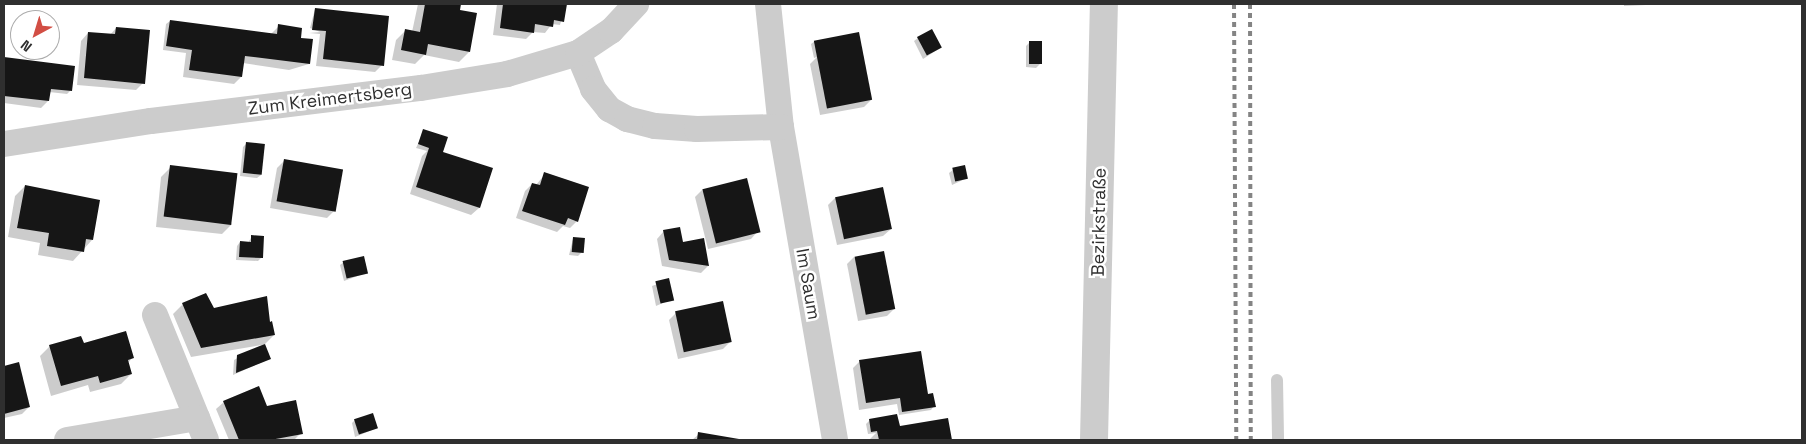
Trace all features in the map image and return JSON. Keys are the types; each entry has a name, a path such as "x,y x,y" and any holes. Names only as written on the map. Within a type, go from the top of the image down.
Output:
{"street":[{"name":"Zum Kreimertsberg","path":"4,144 151,120 421,88 507,74 578,53 611,31 636,4"},
{"name":"Im Saum","path":"768,4 781,127 835,440"},
{"name":"Bezirkstraße","path":"1094,440 1104,4"},
{"path":"578,53 593,89 609,109 627,119 654,126 697,129 781,127"},
{"path":"67,440 202,429 156,315"}],"lane":[{"path":"1277,380 1278,440"}],"building":[{"path":"425,4 461,4 460,10 477,13 470,52 428,44 426,55 401,50 405,29 420,32"},
{"path":"503,4 567,4 564,22 554,20 553,27 535,24 534,33 500,28"},
{"path":"315,8 389,16 384,66 323,59 326,31 312,30"},
{"path":"170,20 277,34 278,24 302,28 301,38 313,39 310,64 245,56 242,77 189,70 192,50 166,46"},
{"path":"116,27 150,30 145,84 84,78 88,32 115,34"},
{"path":"932,29 942,48 927,56 917,37"},
{"path":"859,32 872,100 827,109 814,41"},
{"path":"1029,41 1042,41 1042,64 1029,64"},
{"path":"4,57 10,58 10,60 28,60 75,66 72,91 51,89 49,101 4,96"},
{"path":"423,129 448,137 443,152 493,168 480,208 416,187 429,148 418,144"},
{"path":"246,142 265,144 262,175 243,173"},
{"path":"284,159 343,169 336,212 277,201"},
{"path":"170,165 237,173 231,225 164,217"},
{"path":"965,165 968,179 955,181 952,168"},
{"path":"544,172 589,187 578,222 568,218 565,225 522,211 532,183 540,185"},
{"path":"747,178 761,232 716,243 702,189"},
{"path":"25,185 100,200 93,240 86,239 84,252 47,246 49,233 17,228"},
{"path":"883,187 892,229 844,239 835,197"},
{"path":"680,227 683,242 704,238 709,266 669,260 663,230"},
{"path":"251,235 264,236 263,258 239,257 240,241 251,242"},
{"path":"573,237 585,238 584,253 572,252"},
{"path":"884,251 895,309 866,315 855,257"},
{"path":"364,256 368,274 347,278 343,261"},
{"path":"669,278 674,300 661,304 655,281"},
{"path":"206,293 214,308 267,296 270,322 272,321 275,335 201,348 182,303"},
{"path":"723,301 732,342 684,352 675,311"},
{"path":"126,331 134,358 128,360 132,374 100,383 98,376 61,386 49,345 81,336 84,343"},
{"path":"265,344 271,359 236,373 237,355"},
{"path":"921,351 928,394 933,393 936,407 902,412 900,398 866,403 859,360"},
{"path":"19,362 30,407 4,414 4,366"},
{"path":"259,386 267,406 296,400 303,434 270,440 239,440 223,401"},
{"path":"373,413 378,428 359,434 354,419"},
{"path":"897,414 900,426 948,418 952,440 879,440 877,431 871,432 869,419"},
{"path":"698,432 739,439 739,440 697,440"}],"railway":[{"path":"1234,4 1236,440"},
{"path":"1250,4 1251,440"}]}
